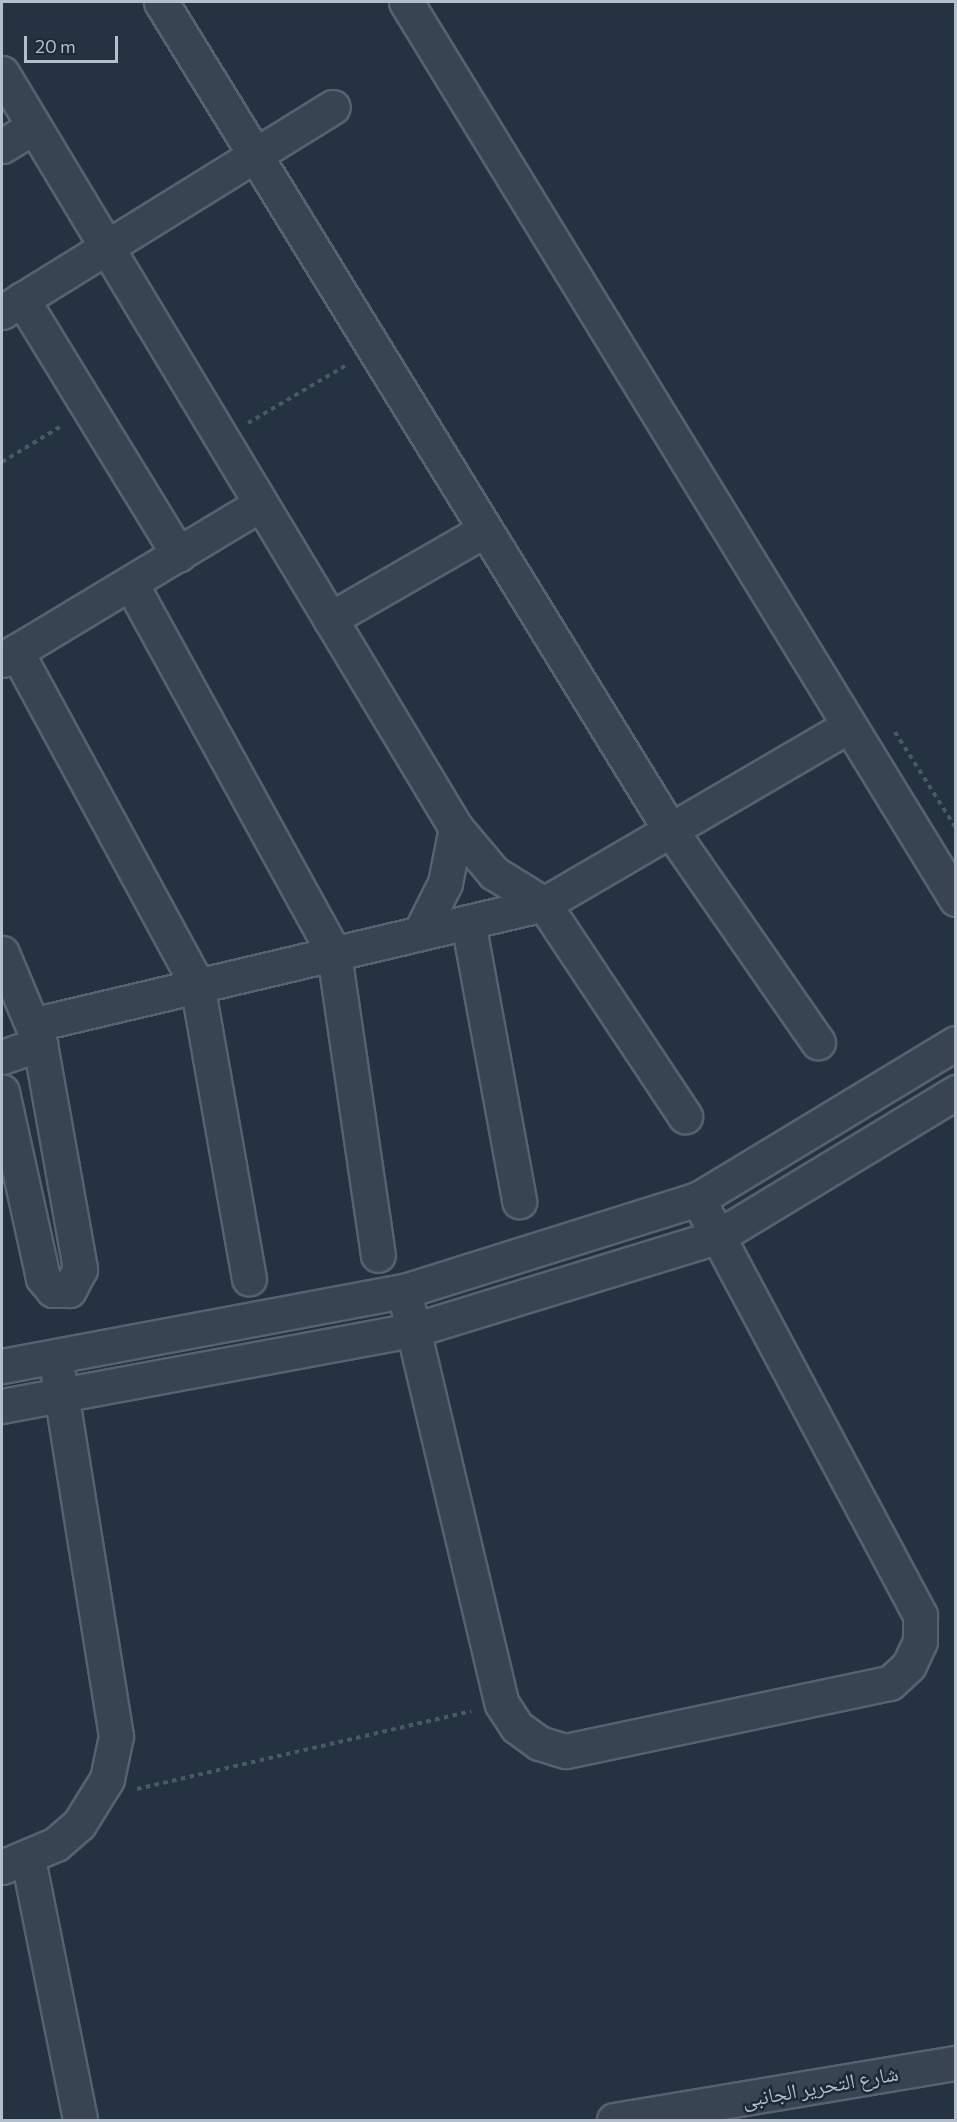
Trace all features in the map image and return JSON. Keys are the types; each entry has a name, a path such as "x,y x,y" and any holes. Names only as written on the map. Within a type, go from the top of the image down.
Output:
{"street":[{"path":"161,2 483,531 669,828 818,1042"},
{"path":"406,2 956,898"},
{"path":"2,73 456,828 494,873 544,904 686,1116"},
{"path":"179,555 89,408 12,305 333,107"},
{"path":"2,146 34,126"},
{"path":"249,1278 197,984 9,656 261,504"},
{"path":"330,619 483,531"},
{"path":"131,584 334,954 378,1255"},
{"path":"25,1016 197,984 544,904 669,828 849,726"},
{"path":"420,933 445,883 456,828"},
{"path":"468,922 519,1201"},
{"path":"2,952 25,1016 80,1269 69,1290 53,1290 43,1278 2,1091"},
{"path":"2,1057 25,1016"},
{"path":"2,1366 404,1291 698,1199 956,1043"},
{"path":"2,1406 62,1397 414,1330 717,1237 956,1092"},
{"path":"404,1291 502,1704 517,1727 539,1743 566,1750 890,1683 909,1665 920,1641 920,1615 698,1199"},
{"path":"55,1357 116,1736 98,1798 80,1824 15,1863 80,2121"},
{"name":"شارع التحرير الجانبى","path":"614,2121 956,2063"}],"path":[{"path":"222,439 373,350"},
{"path":"2,462 89,408"},
{"path":"98,1798 502,1704"}]}
